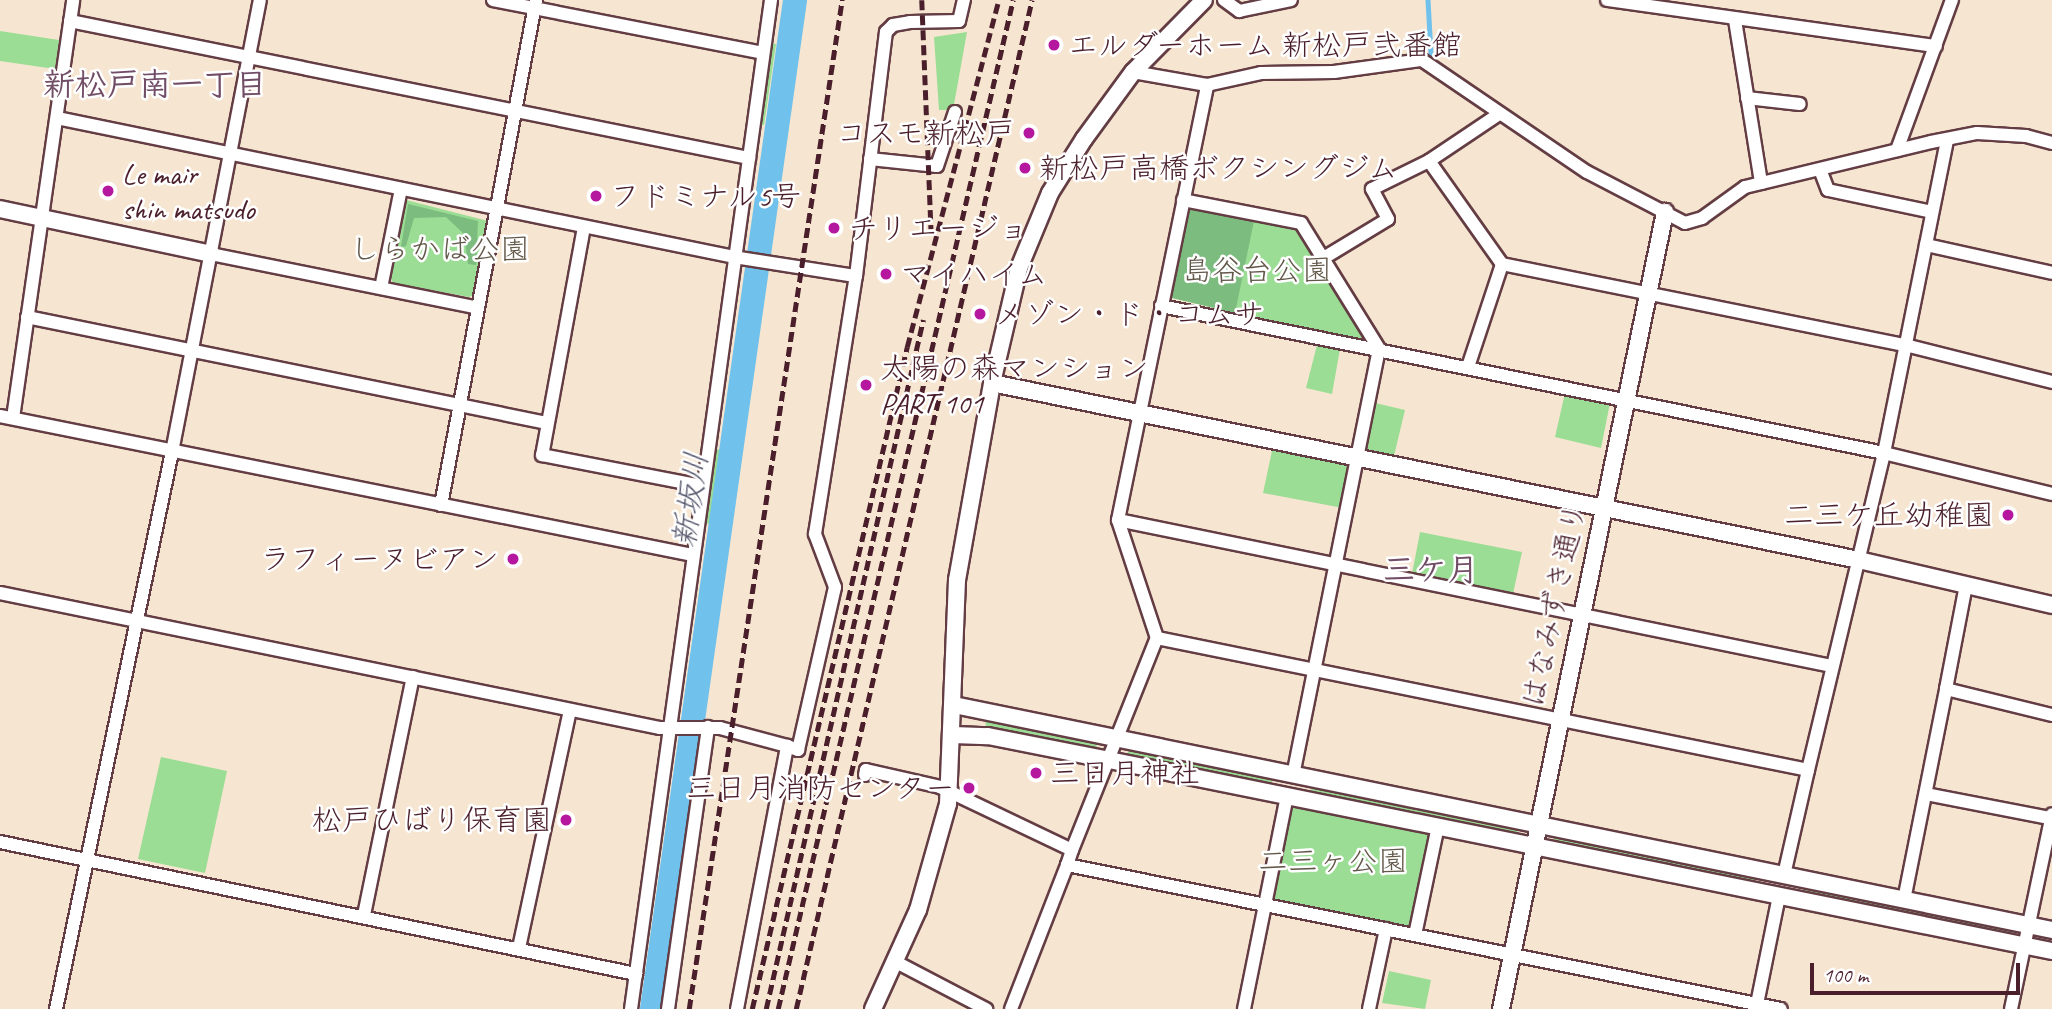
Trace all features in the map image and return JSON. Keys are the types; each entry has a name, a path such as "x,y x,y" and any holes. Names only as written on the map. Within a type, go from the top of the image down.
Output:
{"street":[{"path":"73,0 27,317 6,417 693,555"},
{"path":"56,1009 172,452 260,0"},
{"path":"492,0 535,4 763,53"},
{"path":"631,1009 771,0"},
{"path":"0,593 570,710 671,728 708,727 742,731 798,750 835,587 815,534 856,276 886,32 893,25 910,22 959,21 964,0"},
{"path":"873,1009 896,962 932,869 950,791 957,579 1007,309 1031,235 1069,162 1133,72 1204,0"},
{"path":"1224,0 1239,11 1291,0"},
{"path":"1607,0 1936,46"},
{"path":"1897,150 1952,0"},
{"path":"441,505 535,4"},
{"path":"1735,20 1761,183"},
{"path":"70,21 749,158"},
{"path":"1133,72 1208,85 1261,73 1334,72 1422,60 1587,172 1685,223 1696,222 1727,197 1761,183 1821,172 1897,150 1977,133 2007,134 2052,143"},
{"path":"1011,1009 1157,638 1118,520 1208,85"},
{"path":"1747,98 1800,104"},
{"path":"870,159 937,166 955,112"},
{"path":"1322,259 1388,219 1372,189 1429,161 1499,114"},
{"path":"57,118 734,257 856,276"},
{"path":"1756,1007 1832,666 1884,453 1947,140"},
{"path":"1429,161 1502,264 1905,345 2052,382"},
{"path":"1821,172 1828,190 1932,212"},
{"path":"381,288 401,189"},
{"path":"1183,200 1300,223 1379,349 1293,775"},
{"path":"0,209 478,308"},
{"name":"はなみずき通り","path":"1501,1009 1646,293 1665,212"},
{"path":"584,227 542,455 702,486"},
{"path":"1926,245 2052,273"},
{"path":"1468,366 1502,264"},
{"path":"1161,306 1468,366 1884,453 2052,494"},
{"path":"27,317 547,423"},
{"path":"992,383 1859,560 2052,605"},
{"path":"1118,520 1832,666"},
{"path":"1904,900 1966,585"},
{"path":"1157,638 1808,770"},
{"path":"365,915 413,677"},
{"path":"1945,689 2052,715"},
{"path":"954,705 986,709 994,715 2052,930"},
{"path":"519,948 570,710"},
{"path":"668,1009 708,727"},
{"path":"953,735 988,736 2052,951"},
{"path":"737,1009 786,746"},
{"path":"864,775 866,770 950,791 1072,850"},
{"path":"1926,794 2051,816 2011,1009"},
{"path":"1244,1009 1287,796"},
{"path":"1415,935 1438,826"},
{"path":"0,842 365,915 636,974"},
{"path":"1067,865 1756,1007 1781,1009"},
{"path":"1780,896 1784,875"},
{"path":"1369,1009 1386,929"},
{"path":"896,962 986,1009"}],"green space":[{"path":"0,31 59,40 55,69 0,61"},
{"path":"967,32 953,110 939,110 934,37"},
{"path":"771,43 776,44 764,125 758,124"},
{"name":"しらかば公園","path":"406,200 488,221 475,294 469,297 393,283 390,276"},
{"path":"408,204 478,221 476,265 468,264 464,234 446,217 414,218 406,246 401,247"},
{"name":"島谷台公園","path":"1187,206 1299,231 1369,344 1168,297"},
{"path":"1187,206 1254,221 1235,313 1168,297"},
{"path":"1317,345 1340,349 1332,394 1306,388"},
{"path":"1565,393 1610,403 1601,448 1555,437"},
{"path":"1375,403 1405,410 1393,460 1362,455"},
{"path":"1273,446 1353,462 1343,508 1263,493"},
{"path":"713,449 724,450 713,524 703,523"},
{"path":"1420,532 1522,552 1513,594 1412,574"},
{"path":"985,715 1092,740 1097,746 1095,751 986,730"},
{"path":"1131,747 1270,778 1272,782 1268,786 1125,757"},
{"path":"161,757 227,771 205,873 138,859"},
{"path":"1316,785 1518,828 1517,836 1308,793"},
{"name":"二三ヶ公園","path":"1294,802 1429,833 1410,928 1274,899"},
{"path":"1559,834 1756,877 1756,881 1555,845 1554,838"},
{"path":"1806,887 2014,927 2013,935 1804,893"},
{"path":"1389,971 1431,980 1425,1009 1382,1003"}],"waterway":[{"name":"新坂川","path":"652,1009 795,0"},
{"path":"1428,0 1431,53"}],"railway":[{"path":"689,1009 842,0"},
{"path":"922,0 931,229"},
{"path":"752,1009 907,347 999,0"},
{"path":"778,1009 1013,0"},
{"path":"796,1009 1032,0"},
{"path":"766,1009 923,320"}],"place":[{"name":"エルダーホーム 新松戸弐番館","path":"1054,45"},
{"name":"コスモ新松戸","path":"1029,133"},
{"name":"新松戸高橋ボクシングジム","path":"1025,168"},
{"name":"Le mair shin matsudo","path":"108,191"},
{"name":"フドミナル5号","path":"596,196"},
{"name":"チリエージョ","path":"834,228"},
{"name":"マイハイム","path":"886,274"},
{"name":"メゾン・ド・コムサ","path":"980,314"},
{"name":"太陽の森マンション PART 101","path":"866,385"},
{"name":"二三ケ丘幼稚園","path":"2008,515"},
{"name":"ラフィーヌビアン","path":"513,559"},
{"name":"三日月神社","path":"1036,773"},
{"name":"三日月消防センター","path":"969,788"},
{"name":"松戸ひばり保育園","path":"566,820"}],"district":[{"name":"新松戸南一丁目","path":"155,85"},
{"name":"三ケ月","path":"1431,570"}]}
